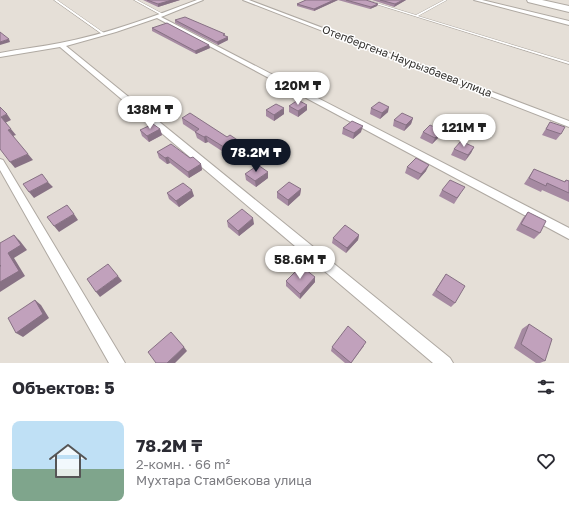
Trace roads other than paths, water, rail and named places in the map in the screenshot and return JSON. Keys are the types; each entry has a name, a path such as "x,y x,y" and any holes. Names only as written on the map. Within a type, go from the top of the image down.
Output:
{"highway":[{"path":"531,0 569,8"},
{"path":"539,0 569,8"}],"street":[{"path":"0,55 60,45 161,16 201,0"},
{"name":"Отепбергена Наурызбаева улица","path":"245,0 569,124"},
{"path":"476,0 569,23"},
{"path":"161,16 569,234"},
{"path":"60,45 445,363"},
{"path":"0,162 117,363"}],"lane":[{"path":"55,0 103,33"},
{"path":"135,0 161,16"},
{"path":"364,0 569,63"},
{"path":"416,16 446,0"}]}
